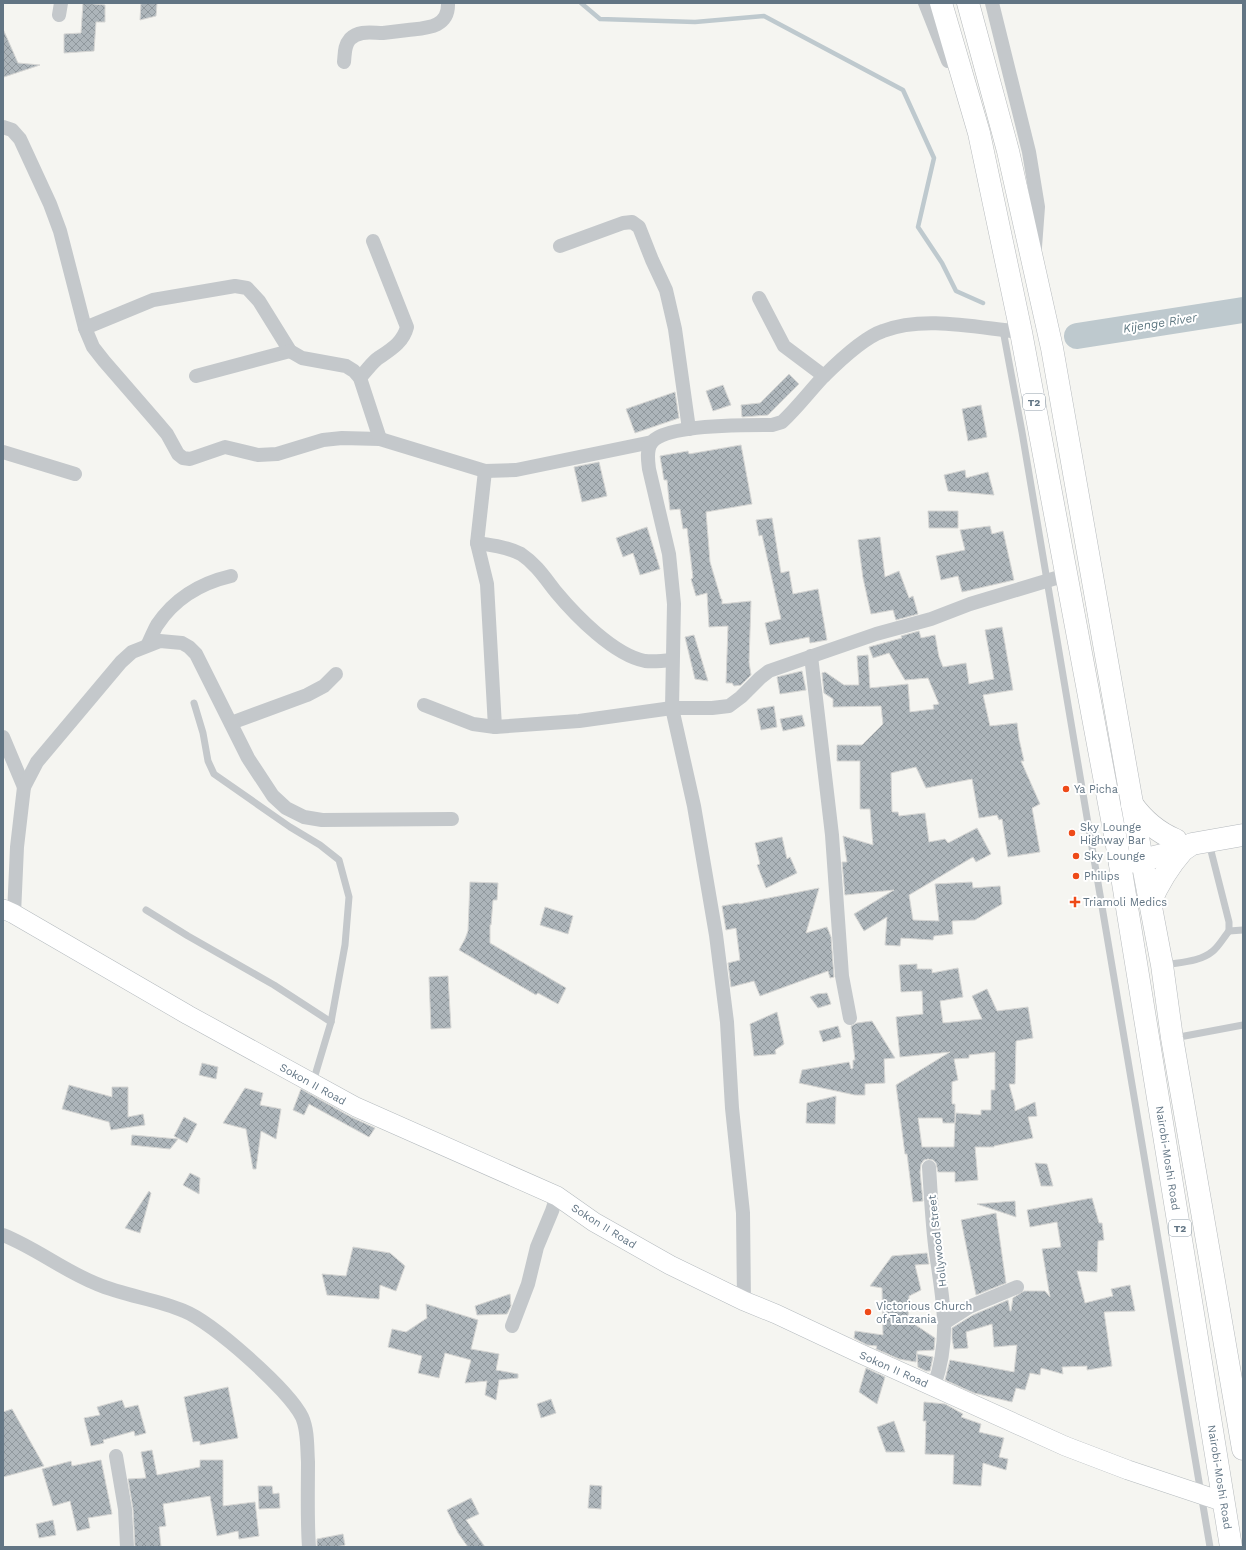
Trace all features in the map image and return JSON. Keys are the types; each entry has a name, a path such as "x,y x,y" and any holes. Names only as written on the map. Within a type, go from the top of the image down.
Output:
{"main road":[{"name":"T2","path":"941,3 979,133 1012,331 1057,578 1103,774 1118,854"},
{"name":"T2","path":"968,3 1008,150 1052,348 1140,852 1162,965 1172,1038 1243,1449"},
{"path":"1103,774 1127,772"},
{"path":"1132,804 1151,826 1163,834 1190,844"},
{"path":"1118,854 1140,852 1243,834"},
{"path":"1150,903 1155,890 1172,863 1190,844"},
{"name":"Nairobi-Moshi Road","path":"1118,854 1231,1547"}],"street":[{"path":"344,62 345,46 351,38 361,33 383,33 431,28 441,22 448,11 448,3"},
{"path":"925,3 979,133"},
{"path":"992,3 1029,152 1038,207 1034,267"},
{"path":"3,126 12,130 20,139 50,204 62,238 85,328 93,347 104,362 167,434 178,454 183,458 190,459 224,447 258,455 277,454 322,440 342,438 380,439 485,471 516,470 652,442 660,436 689,429 772,425 782,422 824,376 860,345 881,331 905,324 955,325 1012,331"},
{"path":"560,246 623,223 632,222 639,227 666,290 675,329 689,429"},
{"path":"360,378 376,360 391,350 405,335 407,327 373,241"},
{"path":"85,328 153,300 235,286 246,288 259,301 290,350 302,358 346,366 354,371 360,378 380,439"},
{"path":"759,298 784,346 824,376"},
{"path":"196,376 290,350"},
{"path":"652,442 649,448 648,456 649,469 669,554 674,604 672,708 694,806 716,935 727,1022 732,1108 743,1213 744,1301"},
{"path":"3,452 75,474"},
{"path":"485,471 477,543 487,584 496,727"},
{"path":"477,543 504,548 520,554 534,564 560,597 594,632 630,655 645,661 672,660"},
{"path":"148,644 157,625 171,608 193,589 213,580 231,576"},
{"path":"424,705 473,724 496,727 578,721 672,708 712,708 728,706 741,697 769,671 876,634 930,619 970,604 1057,578"},
{"path":"8,911 24,787 37,762 121,662 132,652 148,644 160,641 182,643 196,654 248,758 273,796 286,808 304,817 322,820 452,818"},
{"path":"811,656 832,835 842,976 850,1018"},
{"path":"230,723 307,696 324,686 336,674"},
{"path":"3,737 24,787"},
{"name":"Sokon II Road","path":"8,911 188,1015 312,1084 356,1107 556,1196 594,1222 670,1265 744,1301 1065,1446 1201,1496 1224,1502"},
{"name":"Hollywood Street","path":"929,1167 932,1214 942,1291 944,1323 944,1343 939,1371 934,1386"},
{"path":"512,1326 528,1284 536,1247 552,1210 556,1196"},
{"path":"3,1235 96,1284 122,1294 184,1311 200,1319 270,1379 290,1400 302,1418 307,1443 309,1547"},
{"path":"944,1323 969,1307 1017,1287"},
{"path":"116,1456 125,1509 127,1547"}],"lane":[{"path":"1057,578 1210,1547"},
{"path":"194,704 203,733 208,761 214,774 284,823 320,845 339,860 349,897 345,945 332,1022 312,1084"},
{"path":"1162,965 1195,960 1204,957 1214,950 1229,931 1229,922 1190,844"},
{"path":"146,910 274,985 332,1022"},
{"path":"1229,931 1243,930"},
{"path":"1172,1038 1243,1025"}],"building":[{"path":"83,3 105,5 105,22 96,22 94,51 64,53 64,34 81,33"},
{"path":"141,3 157,3 156,16 140,20"},
{"path":"3,29 18,63 40,65 4,77"},
{"path":"789,374 799,384 768,415 742,417 741,405 760,403"},
{"path":"723,385 731,405 713,411 706,391"},
{"path":"675,392 679,418 635,433 626,409"},
{"path":"981,405 987,437 968,441 962,409"},
{"path":"741,445 752,504 706,512 710,562 722,599 722,604 751,601 749,662 751,675 741,685 734,686 732,683 726,683 728,626 709,627 707,593 696,596 691,579 693,578 687,528 683,529 680,509 670,510 667,480 664,480 660,456 688,451 689,454"},
{"path":"599,462 607,496 582,502 574,467"},
{"path":"965,470 966,478 988,472 994,495 948,491 944,475"},
{"path":"928,511 958,511 958,528 929,528"},
{"path":"772,518 781,573 789,571 793,594 818,589 827,640 810,643 809,637 770,645 765,623 781,619 762,535 759,536 756,520"},
{"path":"990,526 992,534 1003,531 1014,580 962,592 958,576 941,580 936,556 965,550 960,530"},
{"path":"647,527 660,569 640,575 633,553 623,557 616,538"},
{"path":"880,537 885,577 899,571 909,598 913,596 918,614 896,620 893,610 871,614 863,578 858,540"},
{"path":"1002,627 1013,690 983,695 990,726 1017,723 1024,761 1021,761 1040,804 1032,808 1040,852 1008,857 1002,819 999,820 997,815 979,818 972,779 926,788 916,767 891,773 892,812 898,812 899,816 925,813 929,842 945,839 948,843 977,828 991,854 976,862 973,857 909,895 913,920 939,921 935,884 972,882 973,888 1000,886 1002,904 975,920 952,921 953,934 934,936 933,940 901,938 900,946 885,945 887,917 864,931 854,914 894,890 845,895 842,862 847,862 843,836 873,845 870,809 860,809 860,761 837,761 837,745 862,745 883,724 881,706 833,707 833,699 824,693 822,673 825,672 844,685 859,685 857,656 868,655 870,688 908,684 910,712 934,709 933,705 939,704 928,678 905,680 889,653 873,658 869,647 902,638 901,636 919,631 921,638 935,635 939,657 943,667 966,663 969,684 994,679 985,630"},
{"path":"694,635 708,681 695,679 685,637"},
{"path":"802,671 806,690 780,694 777,677"},
{"path":"774,706 777,727 761,730 757,709"},
{"path":"802,715 805,726 783,731 780,719"},
{"path":"782,837 787,859 790,857 797,873 766,888 757,865 760,864 755,843"},
{"path":"470,882 498,883 497,900 493,900 490,925 490,943 566,988 558,1004 538,993 536,995 459,950 468,931"},
{"path":"819,888 806,933 827,927 831,937 834,977 830,978 828,971 760,996 754,981 731,987 728,963 740,960 736,928 726,930 722,906"},
{"path":"545,907 573,916 568,934 540,925"},
{"path":"917,964 917,969 932,969 932,973 958,968 963,997 940,1001 943,1023 982,1019 972,996 987,989 997,1011 1028,1007 1033,1038 1016,1041 1015,1084 1009,1084 1015,1111 1035,1102 1037,1116 1028,1117 1033,1138 994,1147 975,1147 978,1180 955,1182 955,1172 938,1172 936,1163 933,1160 924,1160 921,1164 920,1172 923,1201 913,1202 896,1085 950,1052 900,1057 896,1017 923,1014 922,991 901,992 899,965","holes":["995,1052 995,1090 991,1090 991,1110 981,1110 981,1115 956,1113 955,1123 955,1104 952,1104 952,1082 958,1080 954,1059 969,1058 969,1055","918,1118 942,1118 943,1123 955,1123 954,1147 922,1147"]},
{"path":"448,976 451,1028 431,1029 429,977"},
{"path":"827,993 831,1004 818,1008 810,997 817,994"},
{"path":"777,1012 784,1044 775,1050 776,1054 754,1056 750,1024"},
{"path":"872,1021 895,1058 884,1059 885,1083 865,1084 865,1095 855,1095 799,1083 802,1070 849,1062 851,1069 853,1068 853,1060 855,1060 851,1026 857,1023"},
{"path":"838,1026 841,1037 823,1042 819,1031"},
{"path":"202,1063 218,1067 216,1079 199,1075"},
{"path":"69,1085 112,1097 112,1087 128,1087 128,1117 143,1114 145,1125 111,1130 109,1122 62,1109"},
{"path":"245,1088 263,1093 260,1105 281,1109 276,1139 261,1131 256,1169 253,1169 246,1129 223,1123"},
{"path":"301,1089 351,1117 375,1128 369,1137 309,1104 304,1115 293,1110"},
{"path":"836,1096 835,1124 806,1123 807,1103"},
{"path":"184,1117 197,1124 187,1143 174,1136"},
{"path":"132,1135 178,1139 170,1149 131,1145"},
{"path":"1035,1163 1047,1164 1053,1186 1041,1186"},
{"path":"190,1173 200,1178 199,1194 183,1185"},
{"path":"149,1191 151,1193 140,1233 125,1228"},
{"path":"1092,1198 1099,1223 1102,1223 1104,1240 1098,1241 1097,1272 1077,1271 1085,1303 1113,1296 1111,1289 1130,1285 1135,1311 1104,1312 1112,1366 1087,1370 1087,1366 1062,1367 1063,1374 1041,1368 1040,1375 1030,1373 1025,1390 1016,1388 1012,1402 974,1393 945,1380 950,1360 1014,1372 1017,1345 994,1347 992,1324 966,1332 968,1348 954,1349 952,1328 973,1315 1008,1300 1011,1311 1013,1298 1024,1291 1045,1291 1050,1297 1042,1249 1061,1247 1057,1222 1030,1227 1027,1210"},
{"path":"1015,1201 1016,1217 977,1204"},
{"path":"996,1213 1006,1283 976,1295 961,1220"},
{"path":"353,1247 390,1253 405,1266 396,1291 380,1285 379,1299 327,1295 322,1274 346,1276"},
{"path":"927,1253 929,1264 915,1265 921,1290 909,1296 908,1320 935,1338 934,1350 917,1351 916,1362 899,1359 876,1349 877,1346 867,1345 854,1338 855,1331 883,1335 882,1288 870,1286 892,1256"},
{"path":"510,1294 511,1306 507,1314 477,1315 475,1306"},
{"path":"426,1304 478,1320 471,1349 499,1354 496,1370 518,1374 518,1378 499,1380 496,1400 485,1395 487,1381 465,1383 471,1360 445,1353 439,1378 418,1373 422,1356 388,1347 392,1329 406,1332 427,1318"},
{"path":"917,1354 933,1357 930,1371 926,1371 918,1367"},
{"path":"866,1368 885,1377 877,1404 859,1392"},
{"path":"228,1387 238,1438 200,1445 200,1441 193,1442 184,1397"},
{"path":"551,1399 556,1413 541,1418 537,1404"},
{"path":"122,1400 125,1408 138,1405 146,1433 135,1436 134,1431 103,1440 104,1443 91,1446 84,1418 100,1415 97,1407"},
{"path":"924,1402 945,1404 963,1414 961,1417 981,1424 979,1432 1004,1438 999,1457 1008,1459 1006,1470 983,1463 981,1486 953,1484 954,1455 925,1454 926,1421 923,1421"},
{"path":"12,1409 44,1466 3,1477 3,1412"},
{"path":"894,1421 905,1452 886,1452 877,1427"},
{"path":"152,1450 157,1475 200,1467 200,1460 223,1460 223,1506 255,1502 259,1536 239,1539 238,1531 217,1536 210,1496 163,1504 166,1526 159,1527 161,1547 135,1547 133,1509 128,1479 146,1478 141,1452"},
{"path":"101,1460 112,1514 88,1518 90,1528 77,1531 70,1501 53,1506 42,1469 71,1461 72,1466"},
{"path":"590,1485 602,1486 601,1509 588,1508"},
{"path":"258,1486 272,1486 273,1494 279,1493 280,1508 259,1509"},
{"path":"471,1498 479,1514 466,1520 485,1547 468,1547 458,1533 447,1510"},
{"path":"53,1520 56,1535 39,1538 36,1524"},
{"path":"343,1534 345,1545 336,1547 317,1547 317,1539"}],"waterway":[{"path":"581,3 600,19 695,22 764,16 903,90 934,158 918,227 942,263 956,291 983,303"},
{"name":"Kijenge River","path":"1077,336 1243,310"}],"place":[{"name":"Ya Picha","path":"1066,789"},
{"name":"Sky Lounge Highway Bar","path":"1072,833"},
{"name":"Sky Lounge","path":"1076,856"},
{"name":"Philips","path":"1076,876"},
{"name":"Triamoli Medics","path":"1075,902"},
{"name":"Victorious Church of Tanzania","path":"868,1312"}]}
